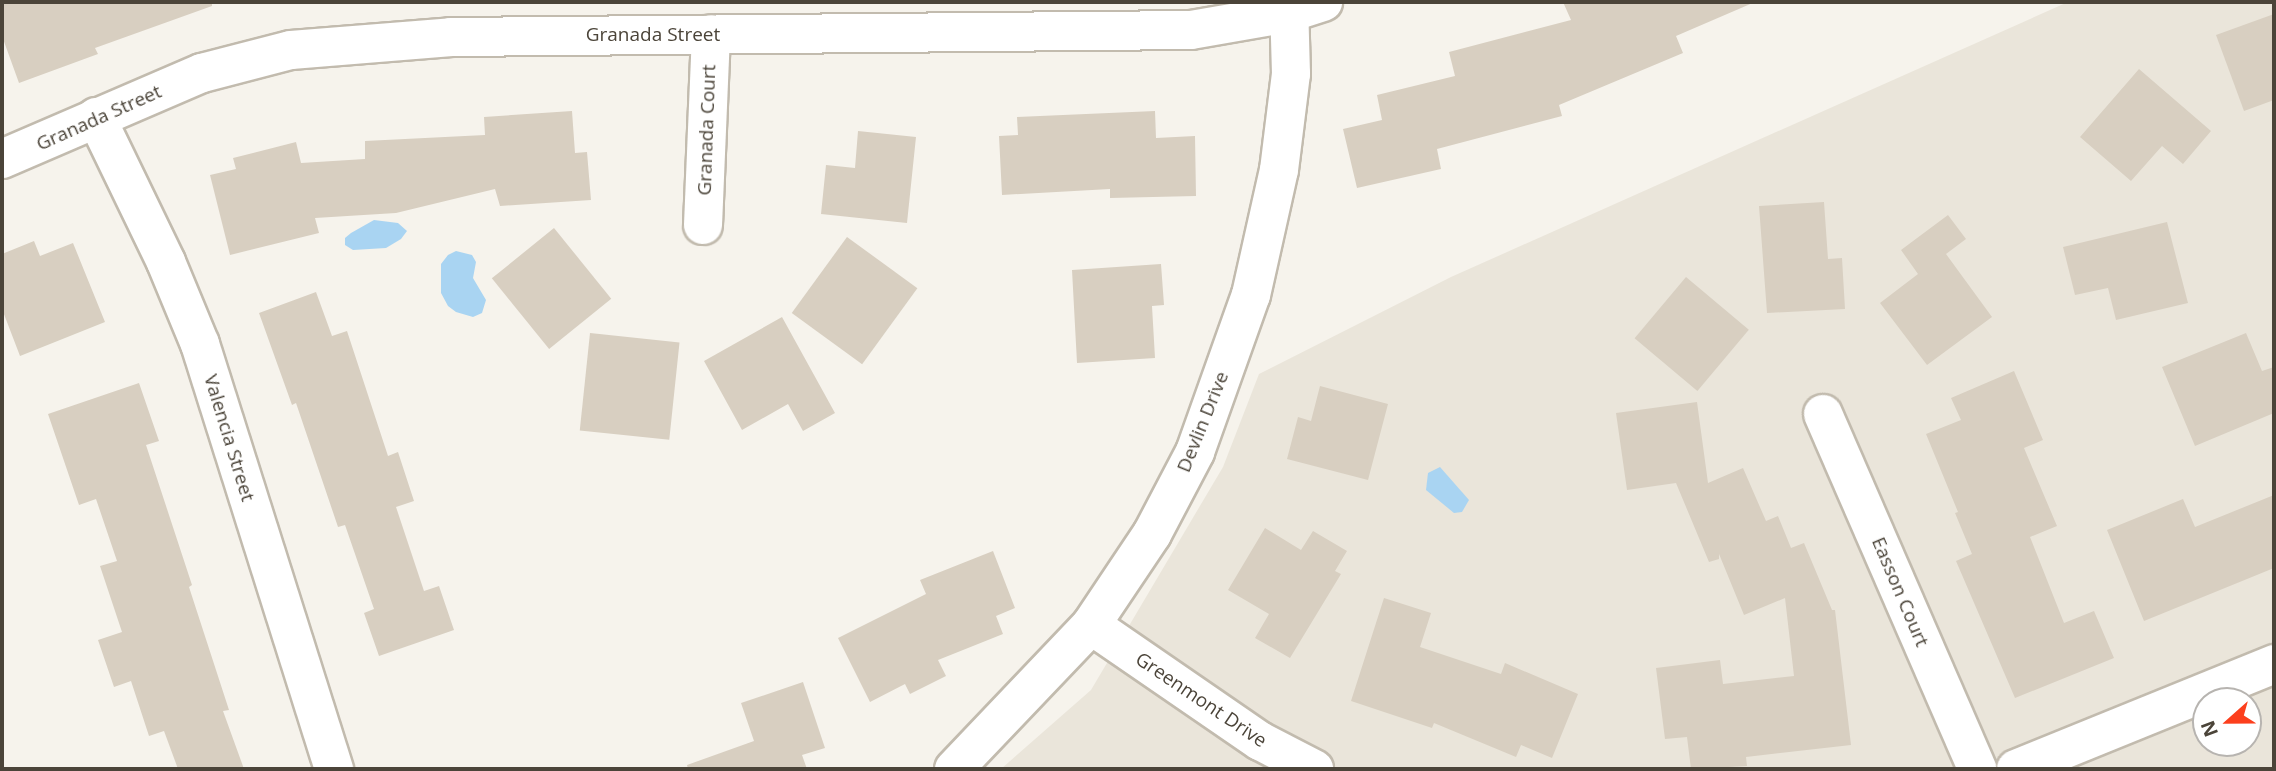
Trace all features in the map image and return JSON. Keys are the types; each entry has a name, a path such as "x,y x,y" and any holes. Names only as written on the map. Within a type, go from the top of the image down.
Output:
{"street":[{"name":"Granada Street","path":"2,159 202,73 290,50 451,37 1191,30 1300,5"},
{"name":"Devlin Drive","path":"954,769 1091,625 1152,534 1195,452 1251,295 1279,170 1300,5"},
{"name":"Granada Court","path":"702,226 711,34"},
{"name":"Valencia Street","path":"96,117 166,262 200,344 334,769"},
{"name":"Easson Court","path":"1823,414 1977,769"},
{"name":"Greenmont Drive","path":"1091,625 1260,741 1314,769"},
{"path":"2016,769 2274,664"}],"shaded area":[{"path":"2068,2 2274,2 2274,769 1001,769 1091,690 1223,467 1259,374 1451,277"}],"water":[{"path":"374,220 398,223 407,231 401,239 386,248 353,250 345,245 345,238"},
{"path":"456,251 472,255 476,262 473,278 486,300 482,313 473,317 456,312 448,306 441,293 441,264 448,255"},
{"path":"1440,467 1469,500 1462,512 1454,513 1426,490 1428,473"}],"building":[{"path":"2,2 212,2 212,6 95,48 98,54 19,83 2,36"},
{"path":"1563,2 1755,2 1676,36 1683,53 1559,105 1562,116 1437,149 1441,169 1357,188 1343,129 1382,120 1377,95 1455,76 1449,52 1571,20"},
{"path":"2274,14 2274,100 2244,111 2216,35"},
{"path":"2139,69 2211,131 2183,164 2162,146 2131,181 2080,137"},
{"path":"572,111 575,153 587,152 591,200 500,206 495,189 396,213 315,218 319,233 230,255 210,175 236,169 233,158 296,142 301,163 365,159 365,141 485,135 484,117"},
{"path":"1155,111 1156,138 1195,136 1196,196 1110,198 1110,189 1002,195 999,136 1018,135 1017,117"},
{"path":"858,131 916,137 907,223 821,214 826,165 855,168"},
{"path":"1824,202 1828,259 1842,258 1845,309 1767,313 1759,206"},
{"path":"1948,215 1966,239 1946,254 1992,317 1927,365 1880,303 1918,274 1901,250"},
{"path":"2167,222 2188,303 2116,320 2108,288 2075,295 2063,247"},
{"path":"554,228 611,299 549,349 492,278"},
{"path":"847,237 917,288 862,364 792,313"},
{"path":"34,241 40,256 73,243 105,322 20,356 2,309 2,254"},
{"path":"1161,264 1164,305 1152,306 1155,358 1077,363 1072,270"},
{"path":"1686,277 1749,330 1697,391 1635,338"},
{"path":"316,292 332,336 347,331 388,456 398,452 414,501 396,507 424,591 439,586 454,630 379,656 364,613 374,609 345,525 338,527 296,403 292,405 259,313"},
{"path":"782,317 835,413 803,431 788,404 742,430 704,361"},
{"path":"590,333 680,342 669,440 580,430"},
{"path":"2246,333 2262,371 2274,367 2274,413 2195,446 2162,367"},
{"path":"2014,371 2043,440 2024,448 2057,526 2030,537 2064,623 2094,611 2114,658 2015,698 1956,561 1972,554 1926,434 1961,420 1951,398"},
{"path":"139,383 159,441 146,445 192,585 189,587 229,710 223,711 244,769 178,769 164,731 149,736 131,681 114,687 98,640 122,632 100,566 117,561 96,499 79,505 48,414"},
{"path":"1320,386 1388,404 1368,480 1287,459 1298,417 1311,421"},
{"path":"1697,402 1708,483 1743,468 1766,521 1778,516 1791,548 1804,543 1832,610 1835,610 1851,745 1746,757 1747,766 1691,769 1687,737 1665,739 1656,668 1720,660 1723,684 1794,676 1785,598 1744,615 1719,554 1719,559 1709,562 1676,483 1627,490 1616,413"},
{"path":"2274,495 2274,568 2144,621 2107,530 2183,499 2195,527"},
{"path":"1265,528 1301,550 1313,531 1347,551 1335,571 1341,574 1290,658 1255,638 1269,614 1228,590"},
{"path":"993,551 1015,608 996,616 1003,634 938,660 946,676 910,694 905,684 870,702 838,638 926,594 920,580"},
{"path":"1384,598 1431,613 1420,647 1501,674 1505,663 1578,694 1552,758 1521,745 1516,757 1434,723 1432,728 1351,701"},
{"path":"803,682 825,748 802,755 807,769 688,769 687,765 754,741 741,703"}]}
